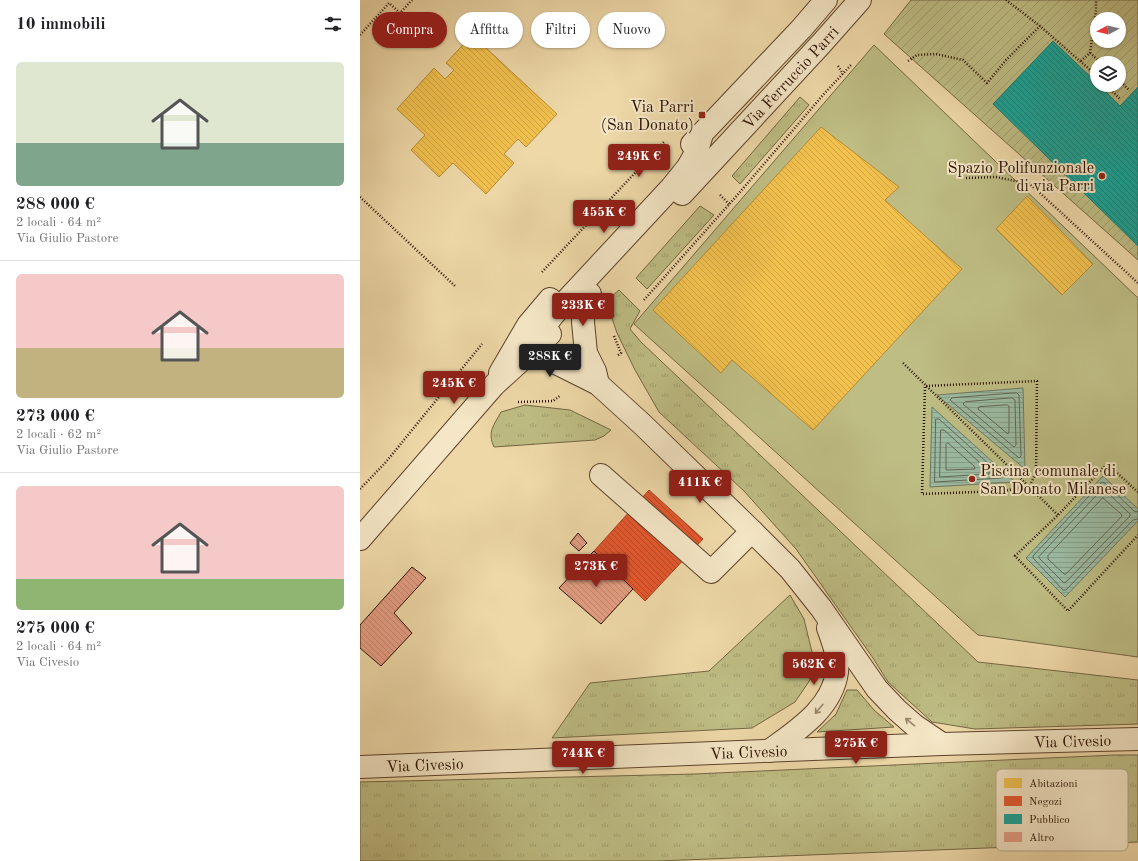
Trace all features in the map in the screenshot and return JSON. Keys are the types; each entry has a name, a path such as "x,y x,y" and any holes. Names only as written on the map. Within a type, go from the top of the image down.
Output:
{"street":[{"name":"Via Ferruccio Parri","path":"360,539 494,384 543,330 561,304 671,188 688,167 697,151 702,134 801,29 826,0"},
{"name":"Via Ferruccio Parri","path":"720,153 732,124 740,110 832,16 838,8 841,0"},
{"name":"Via Ferruccio Parri","path":"543,330 590,294 860,0"},
{"path":"590,294 584,305 582,322 592,372 790,570 821,608 877,689 914,725 942,744"},
{"path":"543,330 544,350 549,357 562,366 592,372"},
{"path":"601,475 711,572 752,531"},
{"path":"769,751 803,726 820,708 832,691 837,672 836,650 821,608"},
{"name":"Via Civesio","path":"360,767 942,744 1138,739"}],"path":[{"path":"360,35 389,3 400,14 412,0"},
{"path":"1006,0 1040,26 1090,69"},
{"path":"1081,61 1090,53 1096,0"},
{"path":"908,61 917,55 936,54 963,60 987,83 1006,60 1040,26"},
{"path":"1090,53 1093,56"},
{"path":"644,300 851,65"},
{"path":"1126,87 1129,90"},
{"path":"1113,92 1120,99"},
{"path":"540,274 666,140"},
{"path":"966,178 996,177 1030,184 1138,283"},
{"path":"360,196 455,286"},
{"path":"513,407 518,402 553,401 592,372 621,353 613,334"},
{"path":"360,489 386,462 485,340"},
{"path":"903,363 1058,515"},
{"path":"925,386 1037,381 1036,473 1028,487"},
{"path":"925,386 922,494 1001,491 1028,487"},
{"path":"1138,492 1108,464 1015,556 1068,611 1138,535"}],"green space":[{"path":"911,0 1138,0 1138,260 884,34"},
{"name":"Piscina comunale di San Donato Milanese","path":"874,45 1138,298 1138,657 978,635 634,324"},
{"path":"800,97 809,105 740,184 732,176"},
{"path":"700,206 714,215 647,289 636,278"},
{"path":"619,290 640,311 630,329 641,342 978,662 1138,680 1138,724 975,729 932,722 888,682 873,658 796,549 744,491 659,412 635,370 617,333 606,301"},
{"path":"525,405 570,410 611,430 604,436 595,440 494,447 491,433 501,412"},
{"path":"790,595 804,619 812,652 810,680 795,702 752,728 552,738 590,683 709,671"},
{"path":"847,690 857,690 874,710 894,727 817,732 836,714"},
{"path":"1138,755 1138,842 1128,842 1128,769 996,769 996,848 658,861 360,861 360,782 695,774"}],"water":[{"path":"1023,388 1025,469 937,395"},
{"path":"932,407 1015,482 930,487"},
{"path":"1103,476 1138,509 1138,521 1065,597 1026,558"}],"building: Abitazioni":[{"path":"460,48 486,48 557,114 526,147 518,139 504,154 514,163 486,194 453,163 439,177 411,150 425,135 397,109 434,68 445,79 454,70 446,63"},
{"path":"821,127 899,187 885,200 962,269 813,430 732,360 721,373 653,310"},
{"path":"1027,196 1093,264 1062,295 996,229"}],"building: Negozi":[{"path":"649,490 703,539 645,601 594,551"}],"building: Pubblico":[{"name":"Spazio Polifunzionale di via Parri","path":"1053,41 1090,76 1090,92 1106,92 1120,106 1138,87 1138,246 993,104"}],"building: Altro":[{"path":"578,533 587,543 579,551 570,543"},
{"path":"594,551 633,589 601,624 559,588"},
{"path":"412,567 426,578 394,613 412,633 381,666 360,648 360,625"}],"place":[{"name":"Via Parri (San Donato)","path":"702,115"},
{"name":"Spazio Polifunzionale di via Parri","path":"1102,176"},
{"name":"Piscina comunale di San Donato Milanese","path":"972,479"}]}
